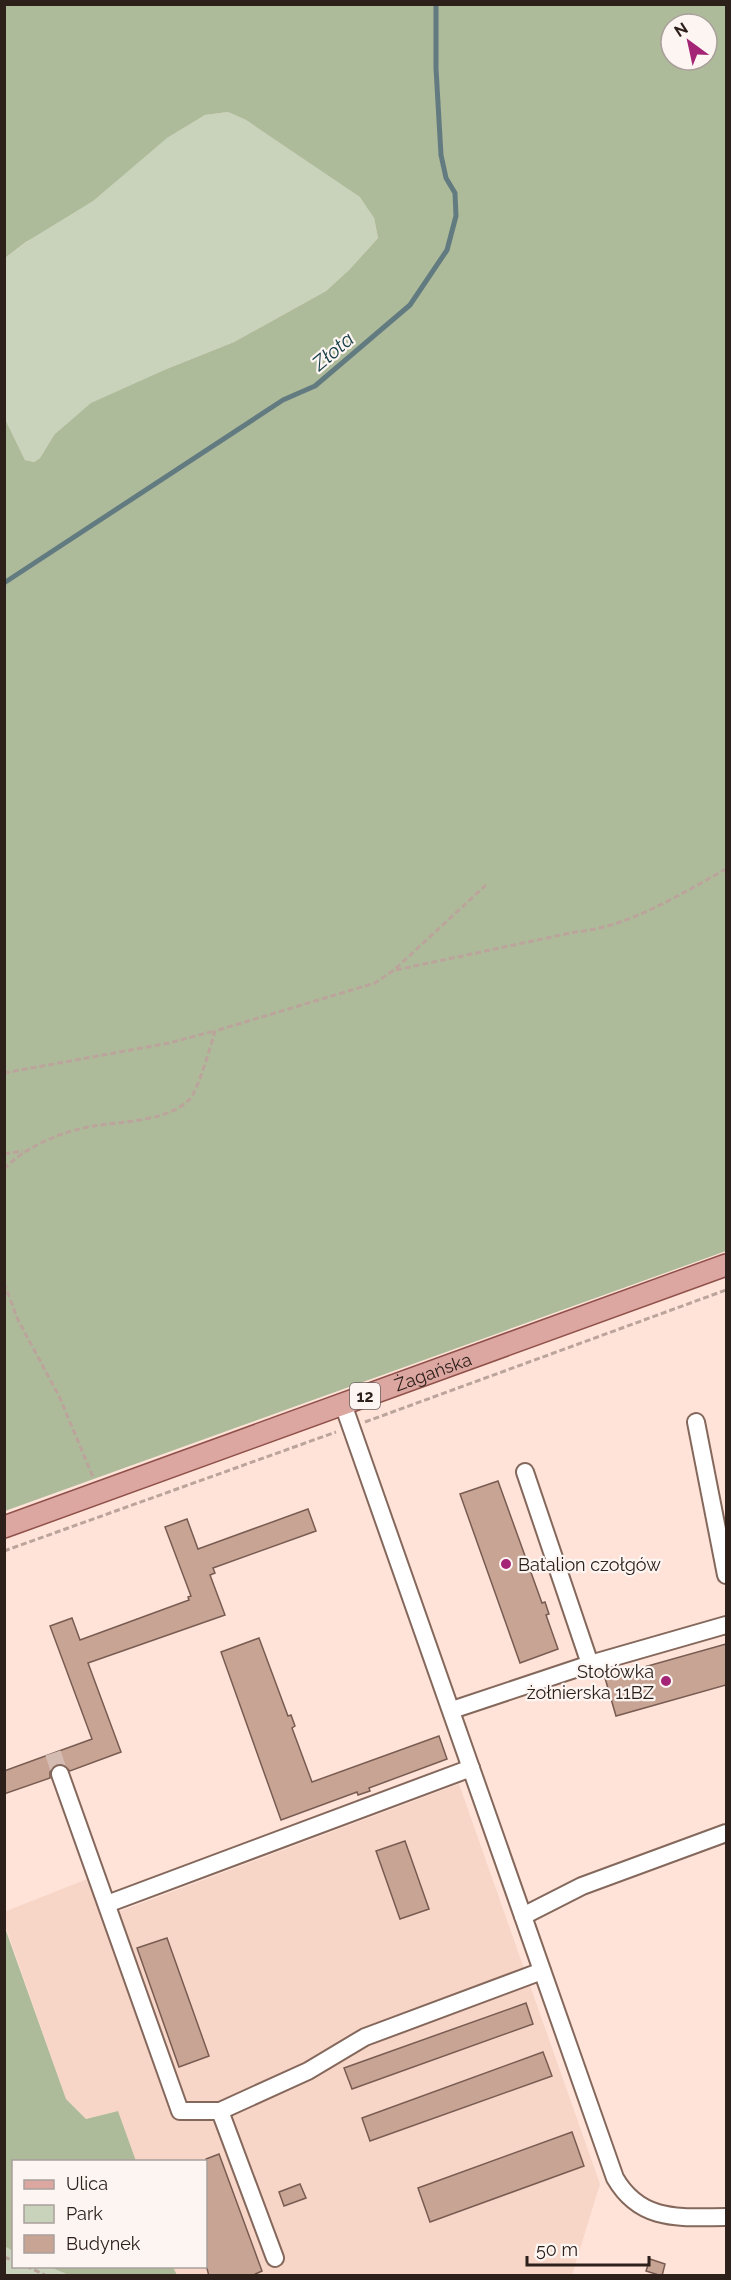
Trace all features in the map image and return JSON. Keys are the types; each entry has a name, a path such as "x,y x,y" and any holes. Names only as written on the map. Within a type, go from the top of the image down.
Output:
{"main road":[{"name":"Żagańska","path":"4,1527 726,1265"}],"lane":[{"path":"342,1404 452,1710 610,2166 622,2188 637,2204 650,2212 679,2217 726,2217"},
{"path":"696,1422 726,1575"},
{"path":"525,1473 590,1664"},
{"path":"452,1710 590,1664 726,1625"},
{"path":"107,1904 471,1768"},
{"path":"60,1774 180,2111 220,2111 308,2071 365,2037 542,1971"},
{"path":"523,1916 582,1886 726,1833"},
{"path":"220,2111 275,2258"}],"path":[{"path":"394,970 575,932 596,931 628,919 726,869"},
{"path":"4,1073 169,1043 375,982 394,970 486,885"},
{"path":"4,1169 16,1157 28,1150 64,1134 82,1128 146,1120 175,1109 190,1099 200,1079 215,1030"},
{"path":"4,1154 28,1150"},
{"path":"4,1283 18,1320 59,1395 99,1492"},
{"path":"30,2268 47,2276"}],"shaded area":[{"path":"459,1784 600,2184 572,2275 177,2275 174,2268 207,2268 207,2160 136,2160 118,2111 86,2119 66,2099 5,1925 4,1912 87,1879 102,1918"}],"green space":[{"path":"5,4 434,5 439,155 444,179 454,193 455,216 445,249 409,304 314,385 283,398 5,581 5,419 25,460 34,462 40,458 54,435 91,403 234,342 326,291 378,238 374,218 360,197 246,120 228,112 205,115 167,138 93,201 26,242 5,258"},
{"path":"437,5 726,5 726,1251 5,1511 5,585 284,402 316,388 412,306 448,251 458,217 457,193 447,177 443,155"},
{"path":"228,112 246,120 361,197 374,218 378,238 326,291 234,342 169,368 54,435 40,458 34,462 25,460 5,419 5,258 165,139 205,115"},
{"path":"4,1925 66,2099 86,2119 118,2111 136,2160 12,2160 12,2250 4,2246"},
{"path":"4,2246 12,2250 12,2268 52,2268 69,2275 5,2275"},
{"path":"52,2268 174,2268 177,2275 69,2275"}],"building":[{"name":"Batalion czołgów","path":"498,1481 542,1603 545,1602 549,1614 546,1615 558,1649 520,1663 460,1494"},
{"path":"308,1509 316,1531 213,1568 215,1573 210,1575 225,1615 88,1663 121,1752 70,1771 62,1764 56,1764 50,1772 50,1778 4,1794 4,1771 92,1739 50,1626 72,1618 80,1640 189,1600 188,1597 191,1596 165,1527 187,1519 198,1549"},
{"path":"259,1638 288,1716 291,1715 295,1726 292,1728 312,1782 439,1736 447,1759 369,1788 370,1791 358,1795 357,1792 281,1820 221,1652"},
{"name":"Stołówka żołnierska 11BZ","path":"726,1644 726,1685 616,1716 605,1678"},
{"path":"405,1841 429,1909 400,1919 376,1851"},
{"path":"167,1938 209,2056 179,2067 137,1948"},
{"path":"526,2003 533,2024 352,2089 344,2068"},
{"path":"543,2052 552,2076 370,2141 362,2118"},
{"path":"572,2132 584,2166 430,2222 418,2188"},
{"path":"219,2154 262,2271 251,2276 209,2276 207,2268 206,2159"},
{"path":"300,2184 306,2198 284,2206 279,2192"},
{"path":"650,2259 665,2264 662,2276 646,2271"}],"waterway":[{"name":"Złota","path":"4,583 283,400 315,386 410,305 447,250 456,216 455,193 446,178 441,155 436,68 436,4"}],"tunnel":[{"path":"53,1753 60,1774"}],"place":[{"name":"Batalion czołgów","path":"506,1564"},
{"name":"Stołówka żołnierska 11BZ","path":"666,1681"}]}
